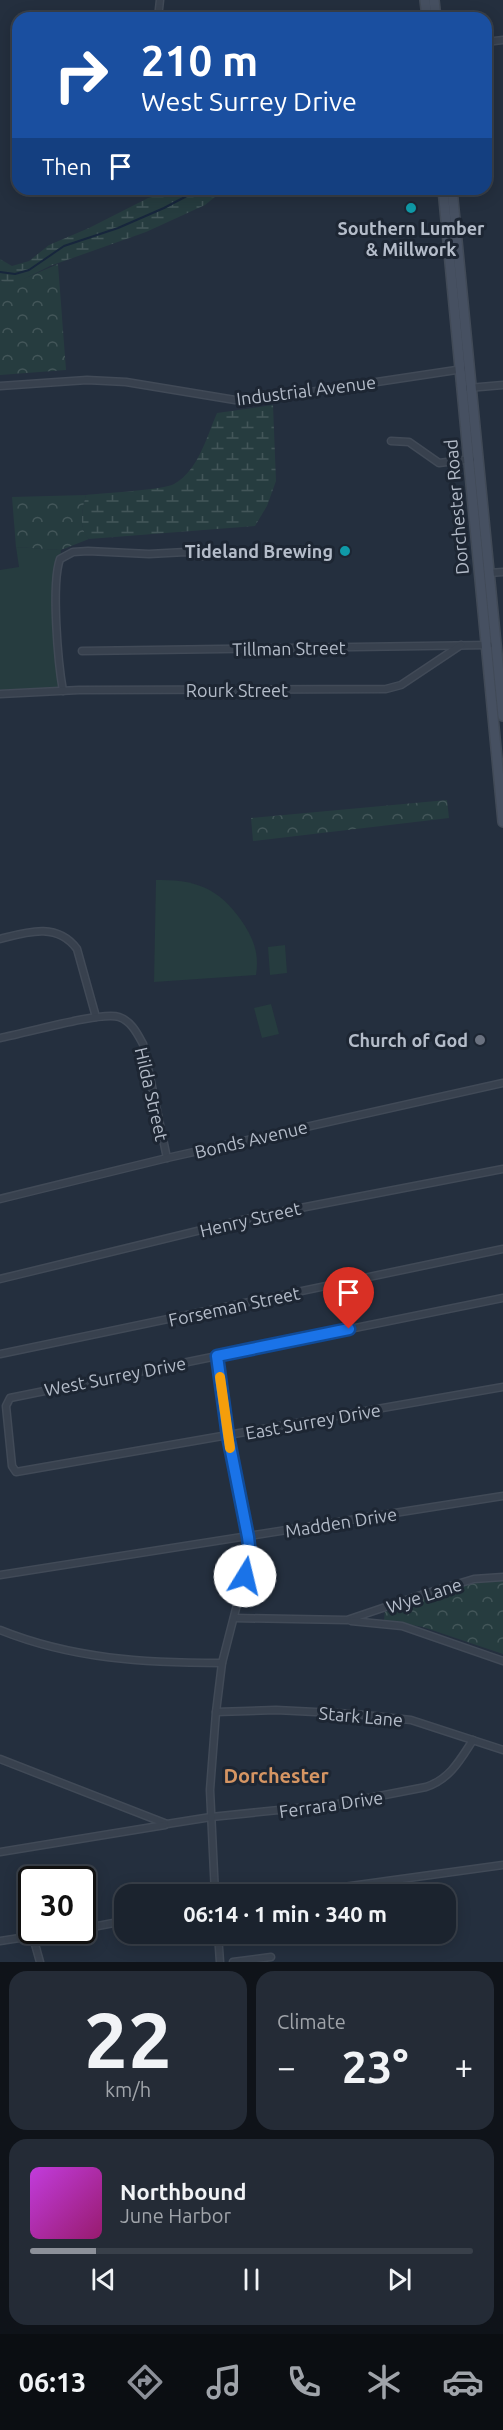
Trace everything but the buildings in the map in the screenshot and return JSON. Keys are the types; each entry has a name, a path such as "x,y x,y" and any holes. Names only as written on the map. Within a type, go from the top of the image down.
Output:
{"main road":[{"name":"Dorchester Road","path":"444,195 473,458 503,822"},
{"name":"Dorchester Road","path":"452,195 464,368"},
{"name":"Dorchester Road","path":"473,458 489,573 490,645 503,717"}],"street":[{"name":"Industrial Avenue","path":"0,386 87,380 126,382 235,400 277,397 464,368"},
{"path":"466,388 503,385"},
{"path":"391,441 409,442 439,463 473,458"},
{"path":"63,691 59,672 57,605 57,569 60,559 74,552 88,550 148,554 186,552 203,556"},
{"path":"489,573 503,572"},
{"name":"Rourk Street","path":"0,694 63,691 386,689 401,685 461,645"},
{"name":"Tillman Street","path":"82,651 490,645"},
{"path":"0,939 41,931 51,932 71,941 77,949 96,1017"},
{"name":"Hilda Street","path":"0,1038 96,1017 121,1017 136,1031 143,1044 167,1158"},
{"name":"Bonds Avenue","path":"0,1198 503,1083"},
{"name":"Henry Street","path":"0,1280 259,1216 503,1170"},
{"name":"Forseman Street","path":"0,1354 503,1249"},
{"name":"West Surrey Drive","path":"16,1472 12,1466 6,1406 10,1398 503,1298"},
{"path":"214,1884 210,1790 216,1712 222,1663 250,1554 228,1436 217,1356"},
{"name":"East Surrey Drive","path":"16,1472 503,1388"},
{"name":"Madden Drive","path":"0,1575 503,1496"},
{"name":"Wye Lane","path":"347,1620 424,1593 474,1579 503,1577"},
{"name":"Wye Lane","path":"234,1618 347,1620 402,1626 503,1661"},
{"path":"0,1630 73,1653 158,1663 222,1663"},
{"name":"Stark Lane","path":"216,1712 276,1710 355,1714 411,1720 502,1750"},
{"name":"Ferrara Drive","path":"0,1852 211,1817 338,1804 396,1795 438,1783 448,1775 473,1740"},
{"path":"502,1750 503,1742"},
{"path":"0,1759 167,1824"},
{"path":"365,1884 503,1865"},
{"path":"96,1926 114,1923"},
{"path":"0,1941 18,1939"},
{"path":"35,1944 40,1962"},
{"path":"219,1944 220,1962"},
{"path":"233,1962 271,1957"}],"green space":[{"path":"156,195 218,195 205,205 146,232 50,266 14,284 0,281 0,259 12,266 29,261 49,245"},
{"path":"58,264 66,370 0,375 0,281 14,283"},
{"path":"273,405 276,481 267,506 255,526 89,539 86,535 82,518 86,495 146,490 174,484 196,462 217,413"},
{"path":"86,495 82,524 89,539 61,550 16,547 12,497"},
{"path":"16,547 61,550 57,605 63,691 0,694 0,570 19,567"},
{"path":"447,800 449,818 253,841 251,818"},
{"path":"156,880 171,880 197,885 218,895 227,903 245,926 251,938 256,955 256,975 154,982"},
{"path":"285,945 287,973 270,975 268,947"},
{"path":"271,1004 279,1034 262,1038 254,1008"},
{"path":"503,1579 503,1654 423,1627 384,1620 385,1610 475,1581"}],"waterway":[{"path":"0,272 15,274 29,270 64,246 118,228 189,195"}],"slow traffic":[{"path":"220,1377 230,1448"}],"place":[{"name":"Southern Lumber & Millwork","path":"411,208"},
{"name":"Tideland Brewing","path":"345,551"},
{"name":"Church of God","path":"480,1040"}],"district":[{"name":"Dorchester","path":"276,1775"}],"route":[{"path":"245,1576 250,1554 248,1537 228,1436 217,1356 349,1329"}]}
